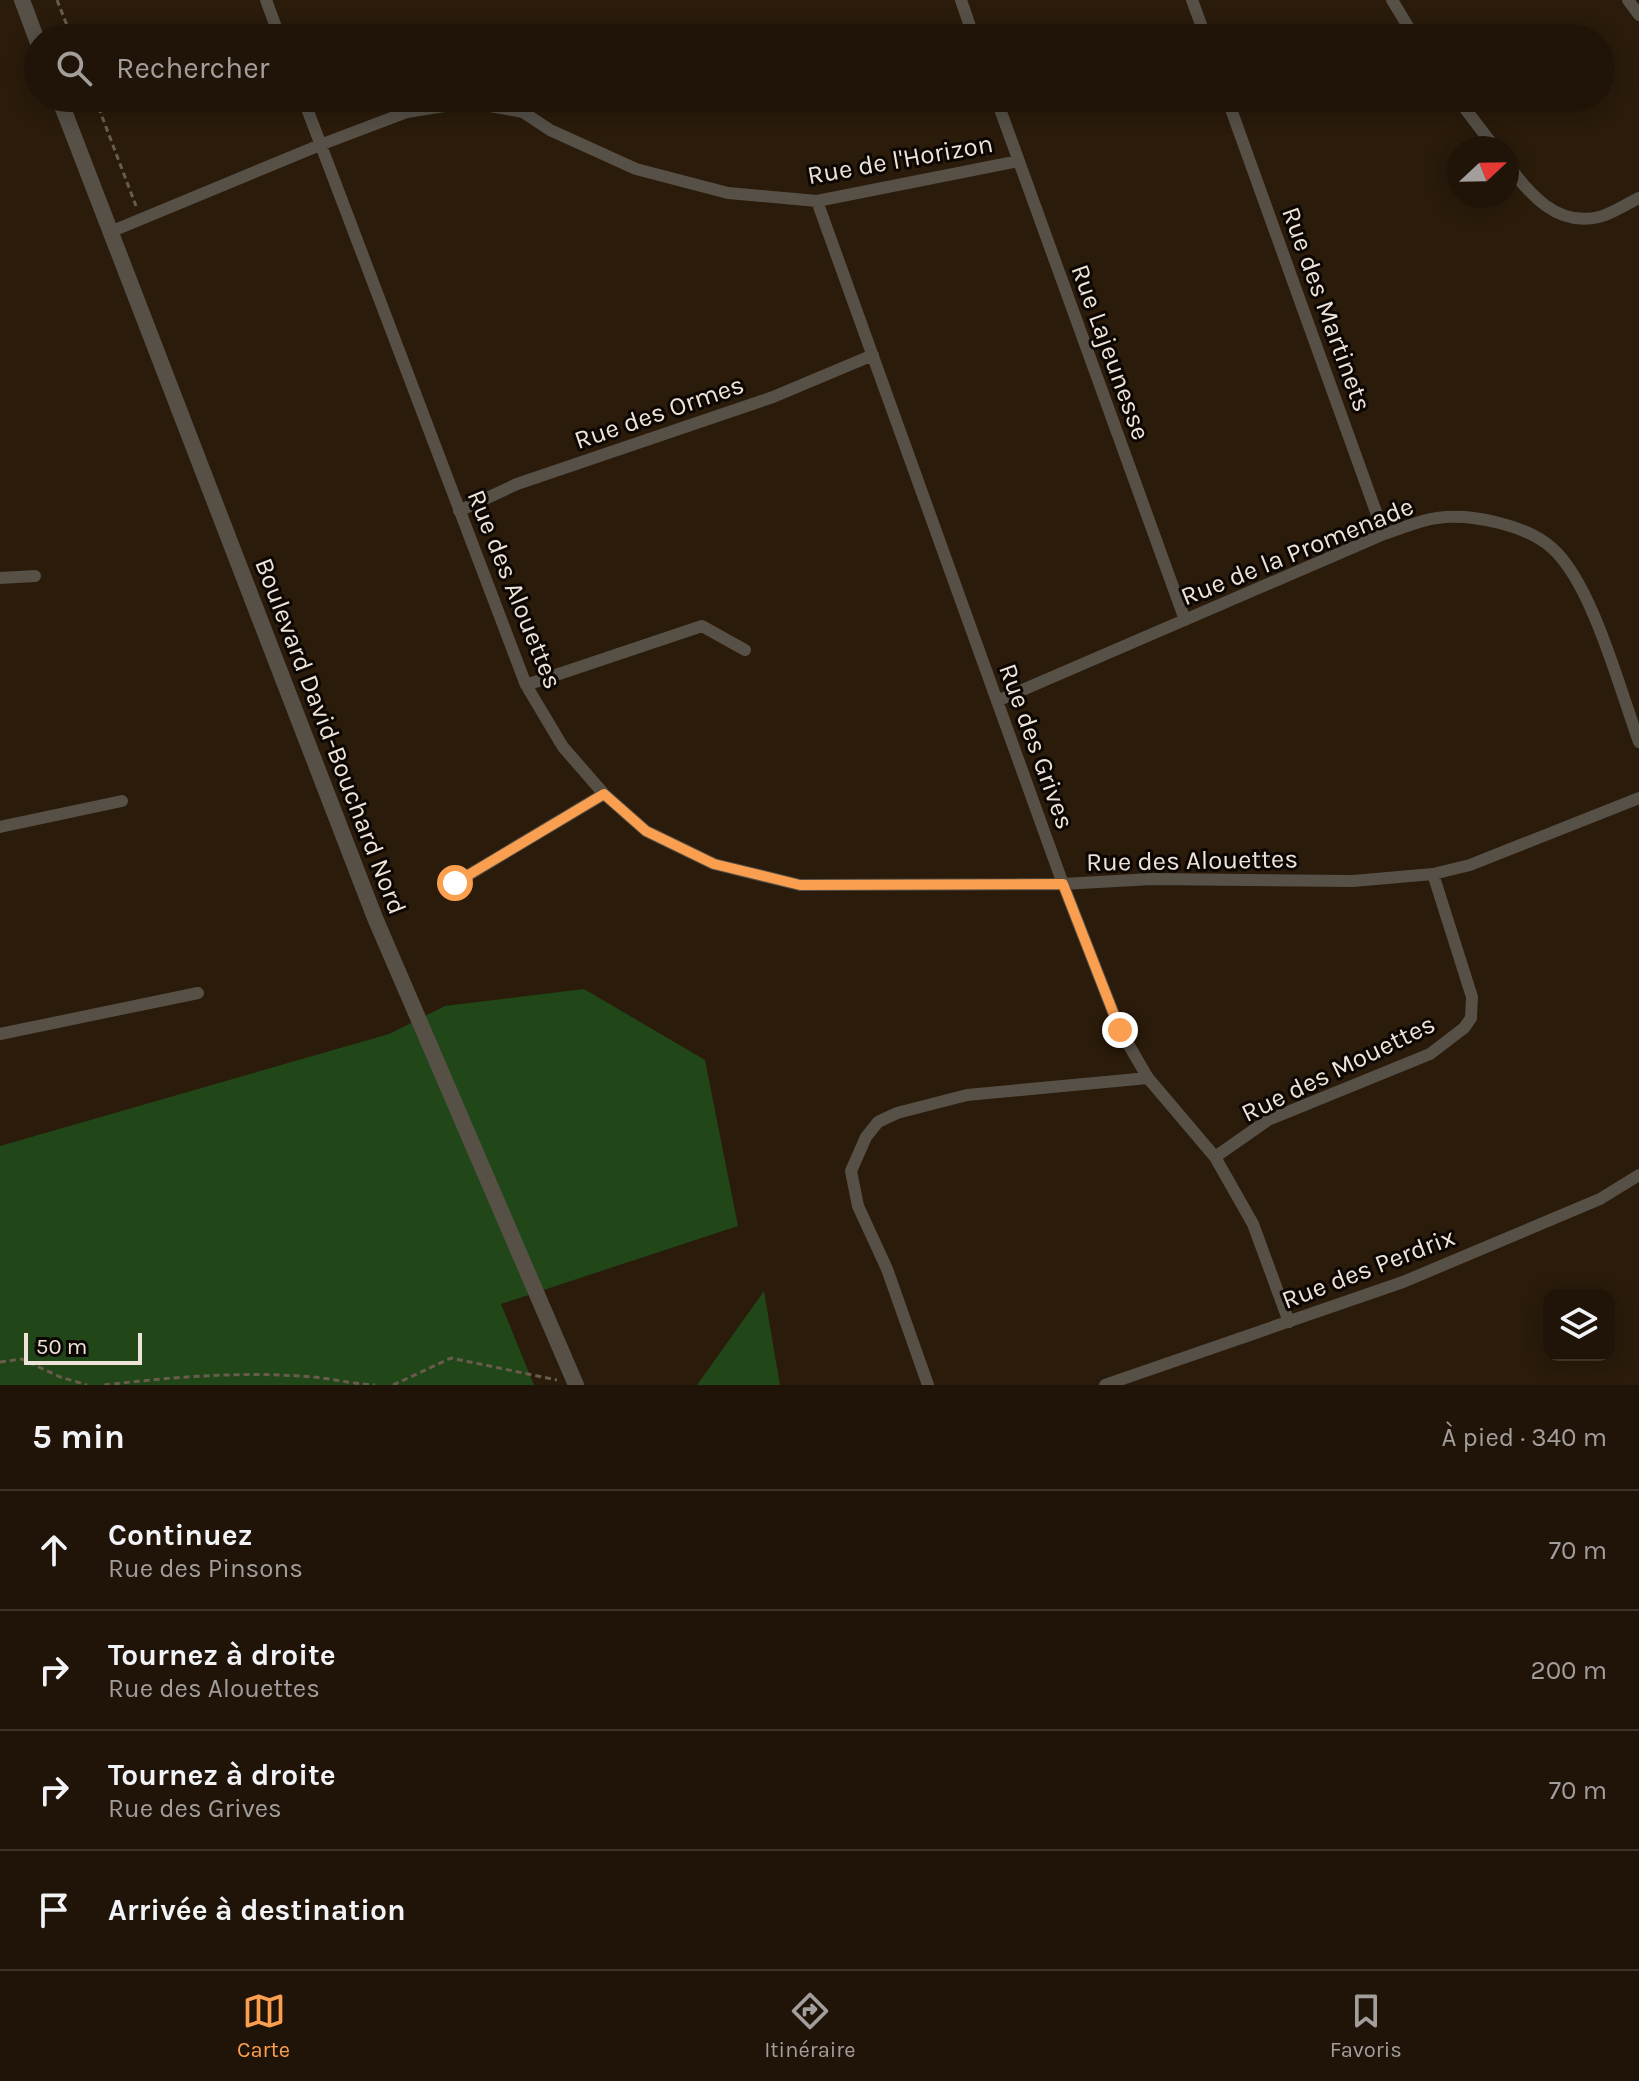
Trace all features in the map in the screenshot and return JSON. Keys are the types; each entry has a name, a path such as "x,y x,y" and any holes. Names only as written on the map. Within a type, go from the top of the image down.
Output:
{"street":[{"path":"22,0 31,24"},
{"path":"266,0 275,24"},
{"path":"961,0 969,24"},
{"path":"1192,0 1201,24"},
{"path":"1392,0 1407,24"},
{"path":"1628,0 1639,15"},
{"name":"Boulevard David-Bouchard Nord","path":"64,112 375,918 576,1385"},
{"name":"Rue des Alouettes","path":"308,112 526,685 563,747 604,794 646,831 714,864 800,885 1063,884 1152,879 1353,881 1433,874 1470,865 1639,798"},
{"name":"Rue de l'Horizon","path":"110,232 407,112"},
{"name":"Rue de l'Horizon","path":"523,112 550,130 636,169 728,193 817,201 1019,161"},
{"name":"Rue Lajeunesse","path":"1001,112 1185,620"},
{"name":"Rue des Martinets","path":"1232,112 1384,534"},
{"path":"1468,112 1486,136"},
{"path":"1519,180 1527,190 1560,216 1598,217 1639,198"},
{"name":"Rue des Grives","path":"817,201 1063,884 1120,1030 1148,1078 1215,1157 1253,1224 1289,1322"},
{"name":"Rue des Ormes","path":"459,511 517,484 773,397 873,355"},
{"name":"Rue de la Promenade","path":"997,701 1384,534 1436,518 1482,518 1507,524 1551,546 1568,565 1591,607 1639,742"},
{"path":"0,578 35,576"},
{"path":"526,685 702,626 745,650"},
{"path":"455,883 604,794"},
{"path":"0,827 122,801"},
{"name":"Rue des Mouettes","path":"1215,1157 1268,1120 1430,1054 1464,1028 1471,1018 1472,997 1433,874"},
{"path":"0,1034 198,993"},
{"path":"928,1385 887,1269 858,1206 851,1171 866,1137 878,1122 897,1113 967,1095 1148,1078"},
{"name":"Rue des Perdrix","path":"1105,1385 1432,1270 1600,1199 1639,1175"}],"path":[{"path":"57,0 66,24"},
{"path":"100,112 141,219"},
{"path":"393,1385 451,1358 576,1385"},
{"path":"0,1362 22,1359 60,1377 87,1385"},
{"path":"104,1385 248,1375 312,1377 375,1385"},
{"path":"156,1379 159,1385"}],"green space":[{"path":"584,989 705,1060 738,1226 501,1304 534,1385 0,1385 0,1146 389,1034 445,1006"},
{"path":"764,1291 780,1385 697,1385"}],"route":[{"path":"455,883 604,794 646,831 714,864 800,885 1063,884 1120,1030"}]}
